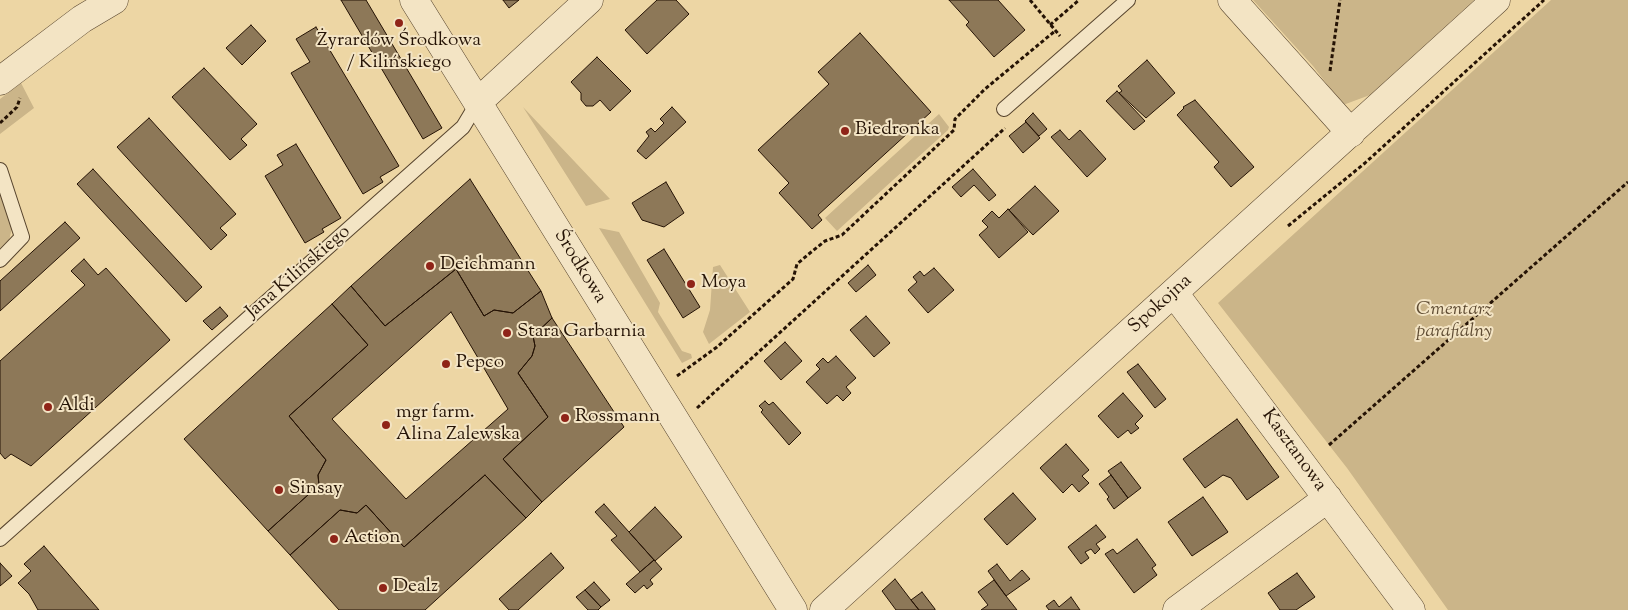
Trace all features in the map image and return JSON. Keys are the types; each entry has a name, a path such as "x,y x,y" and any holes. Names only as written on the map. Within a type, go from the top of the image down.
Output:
{"street":[{"path":"0,81 82,19 114,0"},
{"name":"Środkowa","path":"414,0 793,610"},
{"name":"Jana Kilińskiego","path":"478,102 589,0"},
{"path":"1232,0 1351,133"},
{"name":"Spokojna","path":"824,610 1496,0"},
{"name":"Kasztanowa","path":"1174,293 1411,610"},
{"path":"1178,610 1328,498"}],"lane":[{"path":"1004,109 1128,0"},
{"name":"Jana Kilińskiego","path":"0,539 463,127 478,102"},
{"path":"0,170 22,237 0,260"}],"path":[{"path":"1030,0 1071,50"},
{"path":"1050,25 1080,0"},
{"path":"1325,104 1340,0"},
{"path":"1283,230 1365,163 1544,0"},
{"path":"673,378 717,347 793,278 797,264 817,247 825,241 842,235 954,130 955,119 985,89 1055,31"},
{"path":"693,412 1014,120 1004,109"},
{"path":"1330,445 1628,182"}],"green space":[{"path":"1253,0 1474,0 1370,95 1343,105 1313,66"},
{"name":"Cmentarz parafialny","path":"1551,0 1628,0 1628,610 1448,610 1347,468 1218,303"},
{"path":"21,83 34,108 0,134 0,99"},
{"path":"523,107 610,199 586,206"},
{"path":"939,114 949,127 948,130 837,231 825,218"},
{"path":"0,192 12,228 9,241 0,250"},
{"path":"599,228 619,232 660,303 658,312 682,351 691,354 692,358 682,363"},
{"path":"720,265 750,312 709,344 703,332 710,310 713,267"}],"building":[{"path":"341,0 366,0 442,128 423,139"},
{"path":"503,0 519,0 509,8"},
{"path":"657,0 676,0 689,14 647,54 625,30"},
{"path":"949,0 998,0 1025,30 994,57 966,25 969,22"},
{"path":"251,25 266,41 242,65 226,48"},
{"path":"316,27 399,166 380,177 383,182 363,194 291,73 310,62 296,39"},
{"name":"Biedronka","path":"860,33 931,112 818,215 822,220 812,229 779,193 789,183 758,150 829,84 818,72"},
{"path":"597,57 631,91 610,111 600,100 593,106 586,106 581,100 581,93 571,82"},
{"path":"1147,60 1175,93 1146,118 1119,93 1122,91 1118,86"},
{"path":"204,68 257,124 241,139 247,145 230,160 172,97"},
{"path":"1117,91 1145,121 1134,130 1106,101"},
{"path":"1195,100 1254,167 1231,187 1214,167 1219,162 1177,115 1183,107"},
{"path":"672,107 686,122 646,159 637,151 649,136 646,132 651,128 655,132 664,123 660,119"},
{"path":"1033,113 1047,129 1039,136 1025,121"},
{"path":"149,118 236,214 220,228 227,235 211,250 117,147"},
{"path":"1026,122 1040,138 1023,153 1009,136"},
{"path":"1060,130 1069,140 1080,130 1106,159 1087,177 1051,137"},
{"path":"296,144 341,218 322,229 324,232 305,243 265,176 283,165 277,155"},
{"path":"93,169 202,287 186,302 77,184"},
{"path":"973,169 996,195 989,201 974,185 961,197 952,187"},
{"path":"470,179 541,291 513,313 494,310 484,316 456,269 385,326 351,286"},
{"path":"666,182 684,213 664,227 642,220 632,203"},
{"path":"1035,186 1059,211 1033,235 1009,210"},
{"path":"1008,209 1028,232 999,258 979,235 988,227 982,221 992,211 999,218"},
{"path":"65,222 80,238 0,311 0,281"},
{"path":"664,249 700,307 683,318 647,260"},
{"name":"Aldi","path":"84,259 98,275 106,268 170,340 31,466 11,454 5,459 0,453 0,361 85,285 71,271"},
{"path":"868,265 876,275 856,292 848,283"},
{"path":"934,268 954,290 928,313 908,290 917,282 913,277 920,271 924,276"},
{"path":"456,269 484,316 494,310 513,313 541,291 552,318 533,336 535,346 532,356 518,373 548,417 503,459 542,502 526,518 485,475 404,547 366,505 357,513 340,510 290,555 268,531 319,485 318,475 326,460 289,416 368,345 332,304 351,286 385,326"},
{"path":"332,304 368,345 289,416 326,460 318,475 319,485 268,531 184,439"},
{"path":"220,307 228,316 212,330 203,321"},
{"path":"451,312 508,409 406,499 332,419"},
{"path":"866,316 890,343 874,357 850,330"},
{"path":"552,318 624,427 542,502 503,459 548,417 518,373 532,356 535,346 533,336"},
{"path":"785,342 802,361 781,380 764,361"},
{"path":"836,356 856,378 846,387 851,393 843,401 837,395 827,404 806,382 820,369 816,365 823,358 828,363"},
{"path":"1138,364 1166,399 1155,408 1127,372"},
{"path":"1123,393 1143,416 1135,424 1139,428 1131,434 1128,430 1118,438 1098,416"},
{"path":"765,401 769,405 773,402 801,433 789,445 761,412 763,410 759,406"},
{"path":"1237,419 1279,477 1247,500 1231,478 1223,475 1205,488 1183,459"},
{"path":"1066,444 1089,470 1082,476 1089,483 1079,492 1072,484 1063,493 1040,468"},
{"path":"1121,462 1141,488 1128,498 1108,471"},
{"path":"485,475 526,518 425,610 339,610 290,555 340,510 357,513 366,505 404,547"},
{"path":"1111,475 1128,498 1114,509 1107,499 1109,497 1099,484"},
{"path":"1013,493 1036,519 1007,545 984,519"},
{"path":"1203,497 1228,532 1192,556 1168,522"},
{"path":"604,504 654,560 640,572 611,540 617,536 595,512"},
{"path":"655,507 682,537 655,561 629,532"},
{"path":"1096,525 1106,537 1096,544 1100,549 1095,554 1091,549 1085,552 1089,558 1081,564 1068,547"},
{"path":"1137,539 1156,565 1152,568 1157,575 1134,593 1105,554 1113,549 1117,554"},
{"path":"44,546 99,610 38,610 29,594 18,583 31,571 24,564"},
{"path":"551,553 564,568 518,610 509,610 499,599"},
{"path":"654,560 662,569 650,580 653,584 647,589 644,585 635,593 626,584"},
{"path":"0,563 12,576 0,586"},
{"path":"997,564 1010,581 1022,570 1030,579 1006,596 988,571"},
{"path":"1297,573 1315,597 1296,610 1280,610 1268,593"},
{"path":"895,579 919,610 896,610 882,591"},
{"path":"994,580 1017,610 981,610 988,605 978,592"},
{"path":"594,582 610,600 601,607 585,590"},
{"path":"585,590 601,607 598,610 588,610 576,597"},
{"path":"922,592 935,610 919,610 911,600"},
{"path":"1071,597 1080,610 1049,610 1046,606 1054,600 1059,607"}],"place":[{"name":"Żyrardów Środkowa / Kilińskiego","path":"399,23"},
{"name":"Biedronka","path":"845,131"},
{"name":"Deichmann","path":"430,266"},
{"name":"Moya","path":"691,284"},
{"name":"Stara Garbarnia","path":"507,333"},
{"name":"Pepco","path":"446,364"},
{"name":"Aldi","path":"48,407"},
{"name":"Rossmann","path":"565,418"},
{"name":"mgr farm. Alina Zalewska","path":"386,425"},
{"name":"Sinsay","path":"279,490"},
{"name":"Action","path":"334,539"},
{"name":"Dealz","path":"383,588"}]}
